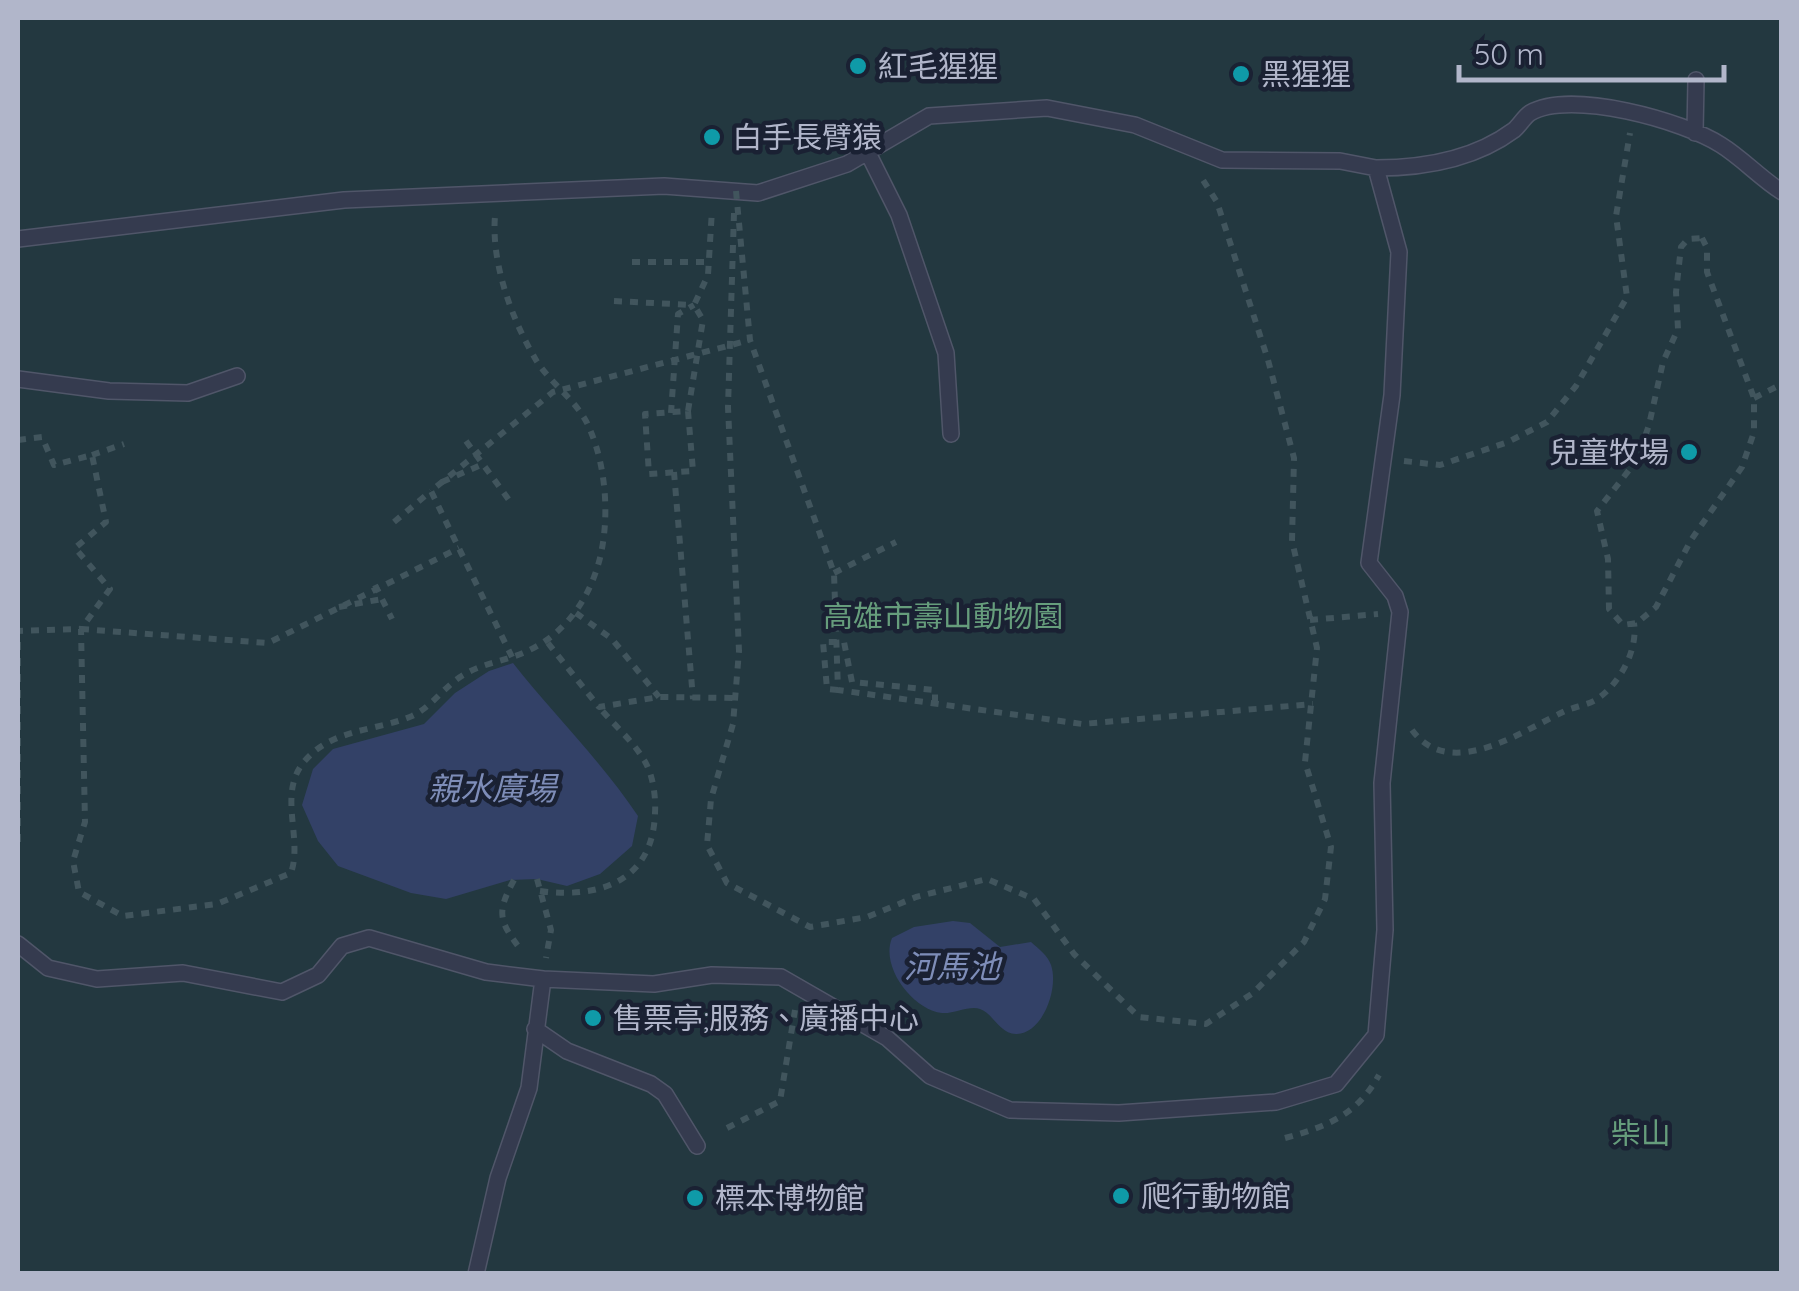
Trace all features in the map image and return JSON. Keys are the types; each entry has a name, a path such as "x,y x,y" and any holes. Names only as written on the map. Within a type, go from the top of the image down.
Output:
{"lane":[{"path":"1695,132 1696,80"},
{"path":"18,239 344,200 664,186 758,194 847,164 866,149 929,116 1046,108 1135,125 1222,160 1340,161 1376,168 1420,168 1468,154 1514,130 1529,114 1554,105 1584,103 1614,107 1695,132 1721,144 1782,192"},
{"path":"866,149 898,216 946,353 951,434"},
{"path":"18,944 48,968 97,979 183,973 282,992 318,975 342,946 369,938 486,972 543,980 654,984 712,976 780,977 887,1038 930,1076 1010,1110 1118,1113 1276,1102 1336,1084 1376,1034 1385,930 1382,783 1400,612 1395,596 1370,563 1392,395 1399,252 1376,168"},
{"path":"18,379 109,391 188,393 237,376"},
{"path":"476,1274 498,1178 529,1088 543,980"},
{"path":"535,1028 567,1051 652,1084 665,1094 697,1146"}],"path":[{"path":"1382,458 1440,465 1508,442 1546,422 1576,386 1626,298 1616,216 1634,116"},
{"path":"736,192 728,334 739,652 735,698 712,799 707,844 727,883 810,926 867,917 916,897 987,880 1034,898 1074,954 1138,1016 1206,1024 1253,994 1304,942 1325,899 1331,847 1305,762 1316,648 1292,541 1294,458 1268,360 1216,202 1183,147"},
{"path":"671,413 678,314 694,305 709,262 714,190"},
{"path":"736,192 750,340 834,574 838,690"},
{"path":"92,455 106,522 75,548 110,590 81,630 85,822 74,860 79,892 123,916 217,904 291,873 297,850 291,802 294,783 302,766 318,749 336,736 416,715 462,675 548,643 576,613 600,558 605,479 587,423 536,360 508,298 494,238 497,194"},
{"path":"1702,238 1707,248 1707,272 1754,398 1754,432 1742,467 1691,540 1656,607 1623,626 1610,609 1608,559 1597,511 1638,460 1663,362 1678,329 1676,292 1681,247 1688,240 1702,238"},
{"path":"632,262 709,262"},
{"path":"614,301 694,305"},
{"path":"688,411 645,414 649,474 693,471 688,411 703,320 694,305"},
{"path":"394,522 552,392 750,340"},
{"path":"1754,398 1782,384"},
{"path":"18,440 42,437 54,465 124,444"},
{"path":"466,441 509,500"},
{"path":"442,482 483,464"},
{"path":"674,472 693,699"},
{"path":"432,491 512,658"},
{"path":"834,574 896,542"},
{"path":"18,842 18,630 81,630 268,643 459,548"},
{"path":"375,585 392,620"},
{"path":"339,608 382,600"},
{"path":"1310,620 1400,612"},
{"path":"576,613 612,639 659,696"},
{"path":"1407,722 1423,744 1452,754 1515,740 1602,696 1632,654 1634,623"},
{"path":"935,703 936,690 852,682 844,642 823,642 827,689 1082,724 1313,704"},
{"path":"540,891 576,896 609,887 650,852 655,836 656,798 646,762 548,643"},
{"path":"598,707 659,696 735,698"},
{"path":"537,878 552,930 543,980"},
{"path":"514,880 501,904 504,927 543,980"},
{"path":"727,1128 780,1101 796,1005 780,977"}],"green space":[{"name":"高雄市壽山動物園","path":"18,18 1781,18 1781,1273 18,1273"}],"water":[{"name":"親水廣場","path":"513,663 638,816 632,846 600,874 567,886 537,879 510,880 446,899 411,893 338,866 318,841 302,805 313,769 333,749 424,724 455,693 489,671"},
{"name":"河馬池","path":"953,921 970,923 1000,947 1031,942 1051,965 1053,985 1047,1008 1026,1032 1017,1034 1001,1028 980,1009 947,1013 931,1010 910,996 902,985 891,962 892,938 914,927"}],"place":[{"name":"紅毛猩猩","path":"858,66"},
{"name":"黑猩猩","path":"1241,74"},
{"name":"白手長臂猿","path":"712,137"},
{"name":"兒童牧場","path":"1689,452"},
{"name":"售票亭;服務、廣播中心","path":"593,1018"},
{"name":"爬行動物館","path":"1121,1196"},
{"name":"標本博物館","path":"695,1198"}],"park label":[{"name":"柴山","path":"1641,1133"}]}
